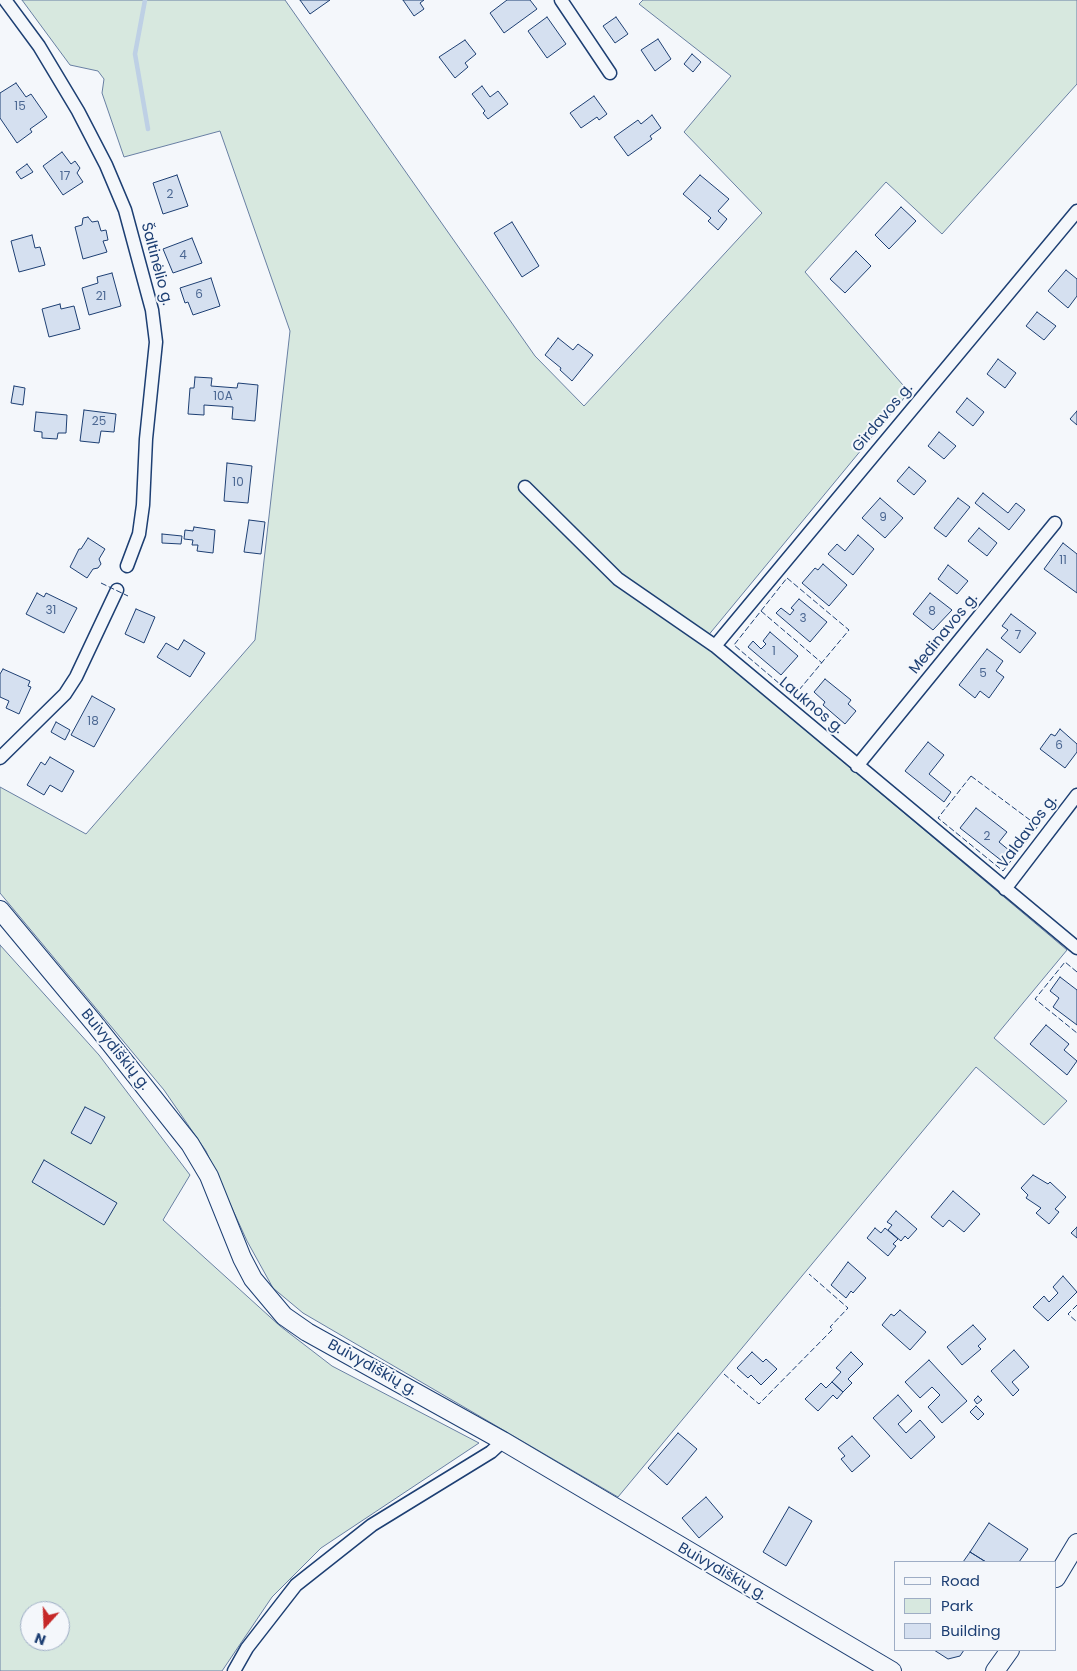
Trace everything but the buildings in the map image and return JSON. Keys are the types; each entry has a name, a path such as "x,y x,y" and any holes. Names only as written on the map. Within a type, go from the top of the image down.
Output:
{"street":[{"name":"Šaltinėlio g.","path":"5,0 39,46 78,111 106,165 125,210 152,310 156,342 146,439 143,505 139,534 127,566"},
{"path":"561,0 610,73"},
{"name":"Girdavos g.","path":"715,646 1077,211"},
{"name":"Lauknos g.","path":"525,487 618,579 715,646 1077,948"},
{"name":"Medinavos g.","path":"857,766 1055,523"},
{"path":"0,758 65,694 76,676 117,590"},
{"name":"Valdavos g.","path":"1005,889 1077,795"},
{"name":"Buivydiškių g.","path":"0,910 94,1023 190,1144 221,1204 242,1258 253,1279 284,1316 307,1332 504,1441 892,1671"},
{"path":"234,1671 248,1648 296,1585 372,1526 491,1452 504,1441"},
{"path":"1057,1576 1077,1543"},
{"path":"996,1671 1009,1651"}],"green space":[{"path":"22,0 285,0 535,356 584,406 762,213 684,132 731,76 639,4 643,0 1077,0 1077,84 942,234 886,182 805,272 909,392 702,643 1067,950 994,1038 1067,1101 1044,1125 976,1067 618,1497 303,1313 273,1288 247,1241 206,1151 164,1090 0,893 0,787 86,834 255,640 290,331 220,131 124,157 102,93 104,79 98,71 70,65"},
{"path":"0,945 99,1055 190,1175 163,1220 280,1326 332,1366 479,1443 321,1548 272,1597 222,1671 0,1671"}],"waterway":[{"path":"145,0 135,54 148,129"}],"fence":[{"path":"787,578 849,630 794,696 734,645 787,578"},
{"path":"101,583 128,596"},
{"path":"761,611 822,663"},
{"path":"971,776 1038,826 1003,871 938,818 971,776"},
{"path":"1077,972 1065,962 1035,999 1077,1033"},
{"path":"724,1374 759,1404 833,1329 830,1327 848,1308 809,1274"},
{"path":"1077,1305 1068,1314 1077,1322"}]}
